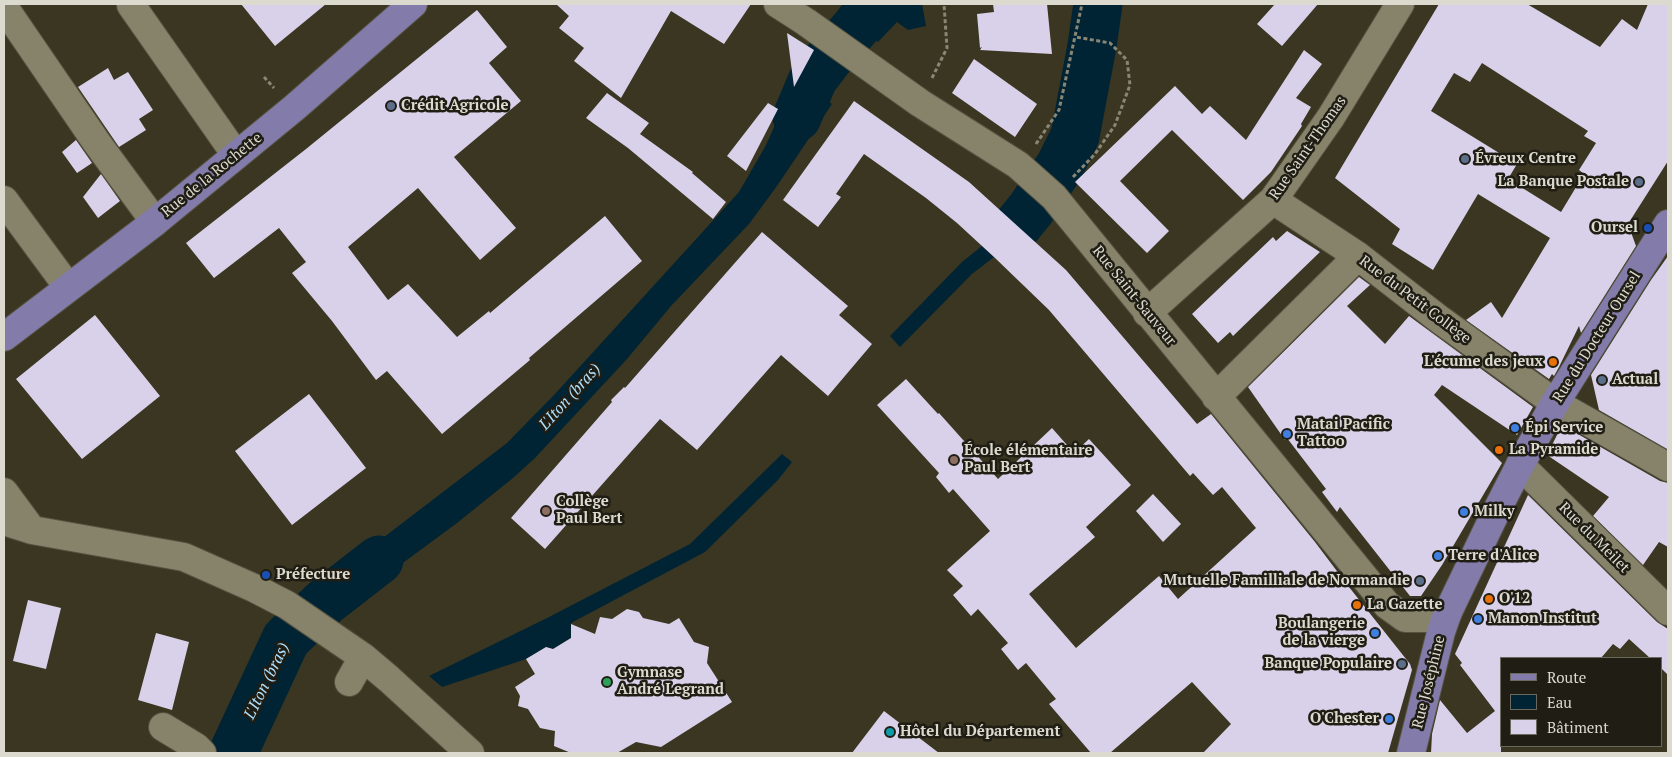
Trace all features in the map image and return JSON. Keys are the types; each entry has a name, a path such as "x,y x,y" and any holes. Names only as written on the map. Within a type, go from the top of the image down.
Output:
{"main road":[{"name":"Rue de la Rochette","path":"4,337 155,222 294,108 410,5"},
{"name":"Rue du Docteur Oursel","path":"1448,612 1520,464 1554,403 1668,224"},
{"name":"Rue Joséphine","path":"1412,752 1441,632 1448,612"}],"street":[{"name":"Rue Saint-Sauveur","path":"778,4 920,103 1018,165 1050,194 1387,605 1405,618 1431,618 1448,612"},
{"name":"Rue Saint-Thomas","path":"1148,313 1273,200 1331,117 1400,4"},
{"path":"131,5 236,155"},
{"path":"4,7 97,143 155,222"},
{"path":"4,200 68,287"},
{"name":"Rue du Petit Collège","path":"1273,200 1358,256 1439,319 1554,403 1668,467"},
{"path":"1216,396 1358,256"},
{"name":"Rue du Meilet","path":"1520,464 1668,611"},
{"path":"4,492 32,530"},
{"path":"4,521 32,530 184,557 287,605 363,657 390,679 470,753"},
{"path":"349,682 363,657"},
{"path":"163,727 199,750"}],"path":[{"path":"920,103 947,48 944,4"},
{"path":"1035,146 1059,110 1082,4"},
{"path":"1050,194 1071,179 1095,154 1115,125 1130,86 1127,60 1110,44 1076,37"}],"water":[{"path":"845,4 922,4 926,26 908,30 897,22 878,42 839,15"},
{"path":"1090,4 1108,4 1099,36 1084,33"},
{"path":"1084,45 1097,47 1096,66 1078,162 1069,172 1047,157 1054,148 1069,118 1083,60"},
{"path":"814,50 837,63 818,94 832,104 749,224 671,306 627,359 535,458 457,523 339,610 311,593 507,443 554,395 739,192 765,147"},
{"path":"1023,202 1040,217 1025,232 1010,218"},
{"path":"982,246 994,257 972,274 900,347 890,336 962,262"},
{"path":"782,454 792,462 778,480 705,552 571,623 571,638 553,649 546,647 526,659 442,687 429,676 549,617 690,544"},
{"path":"268,629 303,650 275,687 247,750 225,729 263,652"}],"building":[{"path":"241,4 326,4 275,46"},
{"path":"556,4 751,4 724,44 671,11 621,98 574,61 584,48 559,28 569,16"},
{"path":"993,4 1047,4 1052,54 980,50 982,47 980,48 977,14 994,12"},
{"path":"1275,4 1318,4 1282,46 1257,24"},
{"name":"Évreux Centre","path":"1439,4 1527,4 1600,47 1622,19 1637,30 1648,4 1668,4 1668,161 1628,224 1636,246 1581,333 1579,326 1554,376 1552,374 1549,379 1466,320 1491,302 1502,318 1550,238 1478,194 1433,270 1392,244 1400,229 1335,178","holes":["1482,63 1588,131 1584,136 1596,143 1579,170 1584,174 1561,212 1508,179 1517,164 1431,111 1454,73 1470,82"]},
{"path":"477,10 507,47 489,63 521,101 454,157 516,228 480,260 418,188 348,247 388,300 408,284 457,337 489,311 490,313 605,216 642,261 529,358 530,360 442,434 387,371 376,380 332,321 292,273 306,262 279,228 214,278 186,243 306,149"},
{"path":"787,33 814,50 794,87"},
{"path":"1304,50 1322,64 1296,98 1311,107 1301,124 1302,126 1271,172 1243,200 1172,130 1120,181 1169,231 1147,253 1075,182 1175,86 1202,114 1210,106 1246,140"},
{"path":"974,59 1037,104 1015,137 952,93"},
{"path":"108,68 114,80 128,72 153,110 139,119 146,130 119,147 78,87"},
{"path":"607,93 649,123 640,134 693,172 726,202 713,219 628,148 586,118"},
{"path":"854,101 969,182 1066,270 1197,424 1211,414 1315,542 1410,664 1412,670 1388,753 1203,753 1231,724 1192,682 1110,753 1091,753 1049,704 1056,699 1026,663 1018,670 1001,649 1008,643 978,609 971,616 953,595 963,586 947,570 990,531 953,489 949,493 936,477 939,473 877,405 906,379 998,479 1052,428 1074,453 1089,439 1131,485 1086,527 1095,537 1029,594 1076,648 1159,576 1178,599 1256,528 1222,487 1213,495 1193,473 1190,476 1049,310 994,257 926,198 864,154 836,194 841,197 818,227 783,200"},
{"path":"768,103 778,109 746,171 727,156"},
{"path":"76,140 92,163 77,173 62,152"},
{"path":"101,174 120,201 98,218 83,197"},
{"path":"1287,231 1320,252 1233,336 1230,332 1218,343 1192,314 1273,237 1276,241"},
{"path":"762,232 848,306 839,315 872,344 828,396 781,355 697,450 660,419 545,549 511,518 612,402 611,400 625,388"},
{"path":"1668,256 1667,449 1599,410 1591,375"},
{"path":"1359,277 1370,285 1347,306 1385,344 1409,316 1533,407 1517,435 1442,385 1434,395 1502,463 1442,565 1421,596 1410,596 1340,507 1337,512 1322,492 1326,489 1287,438 1285,440 1248,387"},
{"path":"95,315 160,396 82,459 16,379"},
{"path":"309,394 366,468 292,525 235,451"},
{"path":"1562,425 1660,481 1668,483 1668,547 1659,542 1643,565 1593,516 1609,497 1547,455"},
{"path":"1153,494 1181,524 1163,542 1136,511"},
{"path":"1528,495 1657,622 1668,629 1668,675 1662,669 1662,657 1649,657 1629,639 1620,649 1613,644 1602,657 1500,657 1501,753 1431,753 1432,734 1440,700 1467,733 1495,711 1460,665 1462,663 1455,654"},
{"path":"28,600 61,608 46,669 13,661"},
{"path":"627,609 639,612 643,618 669,624 679,618 694,642 709,647 707,663 732,702 661,747 636,742 617,753 571,753 554,746 555,731 540,728 528,709 518,706 520,696 515,687 535,674 526,659 546,647 553,649 571,638 571,624 595,634 600,617 612,619"},
{"path":"156,633 189,642 172,710 138,700"},
{"name":"Hôtel du Département","path":"884,711 939,753 852,753"}],"waterway":[{"name":"L'Iton (bras)","path":"797,117 813,79 873,4"},
{"path":"1018,225 1060,166 1075,136 1098,4"},
{"name":"L'Iton (bras)","path":"233,753 286,639 325,602 379,560"}],"place":[{"name":"Crédit Agricole","path":"391,106"},
{"name":"Évreux Centre","path":"1465,159"},
{"name":"La Banque Postale","path":"1639,182"},
{"name":"Oursel","path":"1648,228"},
{"name":"L'écume des jeux","path":"1553,362"},
{"name":"Actual","path":"1602,380"},
{"name":"Épi Service","path":"1515,428"},
{"name":"Matai Pacific Tattoo","path":"1287,434"},
{"name":"La Pyramide","path":"1499,450"},
{"name":"École élémentaire Paul Bert","path":"954,460"},
{"name":"Collège Paul Bert","path":"546,511"},
{"name":"Milky","path":"1464,512"},
{"name":"Terre d'Alice","path":"1438,556"},
{"name":"Préfecture","path":"266,575"},
{"name":"Mutuelle Familliale de Normandie","path":"1420,581"},
{"name":"O'12","path":"1489,599"},
{"name":"La Gazette","path":"1357,605"},
{"name":"Manon Institut","path":"1478,619"},
{"name":"Boulangerie de la vierge","path":"1375,633"},
{"name":"Banque Populaire","path":"1402,664"},
{"name":"Gymnase André Legrand","path":"607,682"},
{"name":"O'Chester","path":"1389,719"},
{"name":"Hôtel du Département","path":"890,732"}]}
